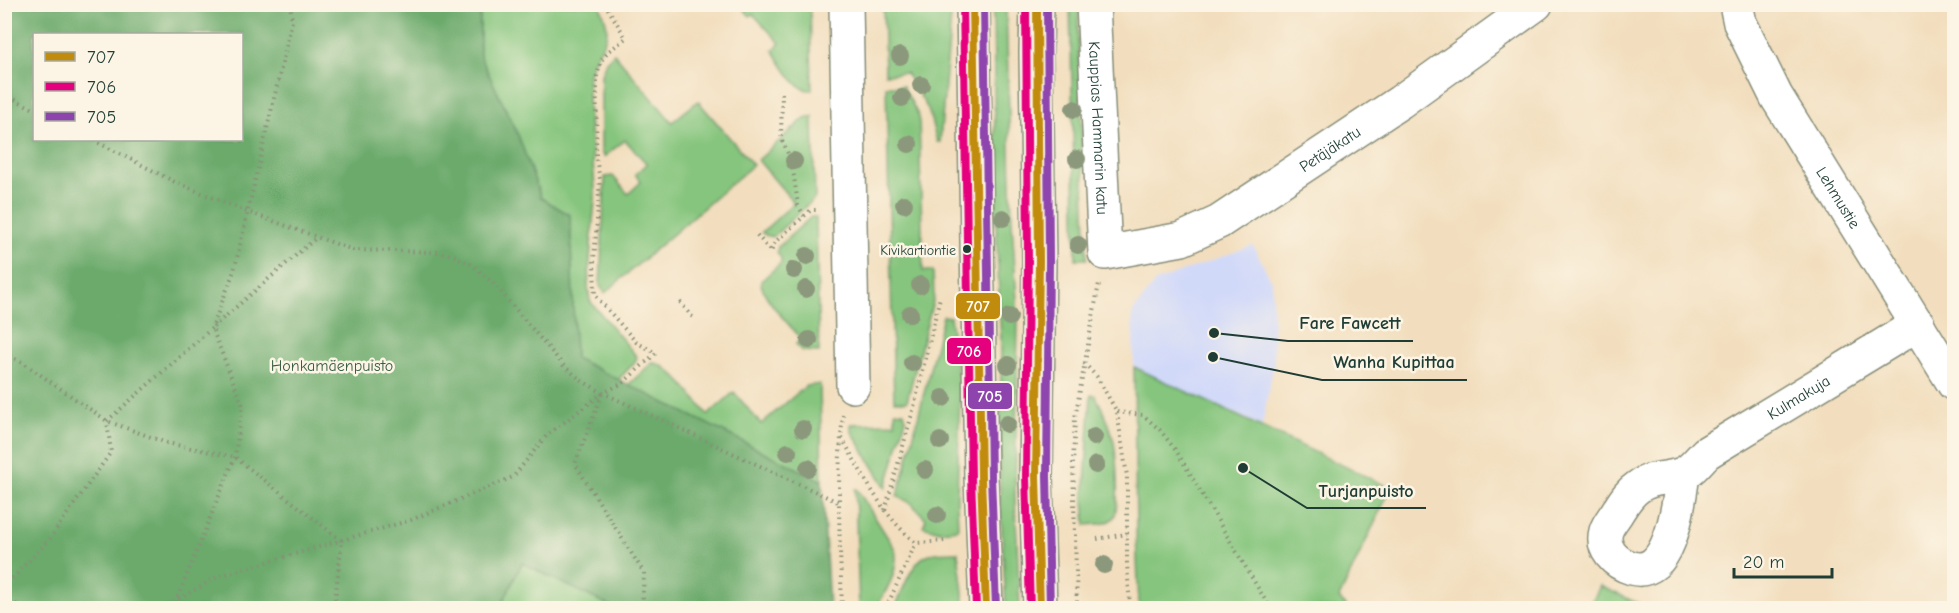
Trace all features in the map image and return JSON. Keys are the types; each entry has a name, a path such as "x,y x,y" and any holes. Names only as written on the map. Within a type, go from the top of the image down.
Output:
{"street":[{"path":"846,4 853,386"},
{"path":"973,4 981,477 986,609"},
{"path":"1037,4 1039,261 1036,476 1040,609"},
{"name":"Kauppias Hammarin katu","path":"1093,4 1105,253"},
{"name":"Petäjäkatu","path":"1105,253 1182,239 1219,222 1400,102 1536,4"},
{"name":"Lehmustie","path":"1736,4 1740,23 1776,96 1954,384"},
{"name":"Kulmakuja","path":"1683,474 1706,453 1917,324"}],"path":[{"path":"179,609 176,601 235,457 242,404 212,328 234,271 292,21 290,4"},
{"path":"164,609 219,576 411,520 513,477 547,435 603,393 623,383 656,353 636,342 595,295 594,260 600,179 595,149 597,76 601,61 609,51 626,38 605,4"},
{"path":"782,93 780,137 792,164 798,205 804,216"},
{"path":"4,94 33,108"},
{"path":"95,141 175,182 248,212 353,250 439,252 455,256 474,266 494,284 564,366 582,381 603,393 840,503"},
{"path":"757,235 771,252 775,242 811,210 822,210"},
{"path":"107,421 318,237"},
{"path":"1077,609 1073,464 1075,418 1105,253"},
{"path":"885,510 914,407 939,297"},
{"path":"680,302 694,319"},
{"path":"4,354 22,362 107,421 167,443 235,457 342,541"},
{"path":"1084,363 1097,377 1118,412 1127,476 1130,609"},
{"path":"842,609 841,436 844,410 853,386"},
{"path":"603,393 575,464 644,573 642,609"},
{"path":"1118,412 1143,415 1160,430 1176,452 1270,609"},
{"path":"4,587 49,540 111,453 107,421"},
{"path":"841,436 885,510 899,529 916,543 945,541"},
{"path":"1097,539 1127,534"},
{"path":"334,609 342,541"},
{"path":"886,609 916,543"},
{"path":"4,600 28,609"}],"shaded area":[{"path":"1253,245 1272,282 1274,363 1262,426 1134,367 1132,313 1155,282"}],"green space":[{"name":"Honkamäenpuisto","path":"4,5 480,5 480,56 518,135 541,198 570,215 575,358 822,481 829,608 614,608 522,563 500,608 5,608"},
{"path":"480,5 599,5 605,18 606,38 594,61 588,82 595,197 588,286 590,301 637,357 618,380 575,358 570,215 541,198 518,135 480,56"},
{"path":"740,5 810,5 812,90 795,82 773,50 780,43 753,14 750,16"},
{"path":"883,5 952,5 940,142 937,142 928,109 906,73 885,74"},
{"path":"993,5 1006,5 1012,221 1018,318 1015,497 1020,608 1006,608 1000,496 1001,343 996,221"},
{"path":"1070,5 1079,5 1078,34 1087,259 1076,259"},
{"path":"614,53 672,122 698,101 753,165 605,293 600,286 605,177 613,176 628,194 641,182 635,174 647,164 625,140 604,157 601,152 601,75 606,61"},
{"path":"886,86 903,86 919,117 923,271 933,271 934,297 907,401 894,401"},
{"path":"813,117 815,198 773,237 765,235 762,232 794,203 758,160 804,119"},
{"path":"811,217 816,217 819,352 803,351 796,344 801,339 765,295 761,281 781,263 777,252 778,247"},
{"path":"943,316 950,317 960,392 958,529 940,531 923,526 926,519 911,503 897,496"},
{"path":"652,363 659,364 675,376 708,415 734,392 761,424 806,386 820,384 822,481 628,385"},
{"path":"1134,367 1391,488 1339,598 1347,608 1139,608"},
{"path":"1091,395 1095,395 1101,406 1113,438 1117,504 1113,518 1104,523 1086,525 1084,499"},
{"path":"895,411 904,412 906,419 886,488 851,430 851,424 895,423"},
{"path":"855,489 895,549 894,572 876,608 859,608"},
{"path":"958,552 965,608 895,608 908,577 918,562 930,554"},
{"path":"522,563 614,608 500,608"},
{"path":"1600,586 1648,608 1589,608"}],"transit line":[{"name":"706","path":"963,4 971,477 976,608"},
{"name":"707","path":"973,4 981,477 986,608"},
{"name":"705","path":"984,4 991,477 996,608"},
{"name":"706","path":"1026,4 1028,261 1026,476 1030,608"},
{"name":"707","path":"1037,4 1039,261 1036,476 1040,608"},
{"name":"705","path":"1047,4 1049,261 1047,476 1050,608"}],"place":[{"name":"Kivikartiontie","path":"967,249"},
{"name":"Fare Fawcett","path":"1214,333"},
{"name":"Wanha Kupittaa","path":"1213,357"},
{"name":"Turjanpuisto","path":"1243,468"}]}
